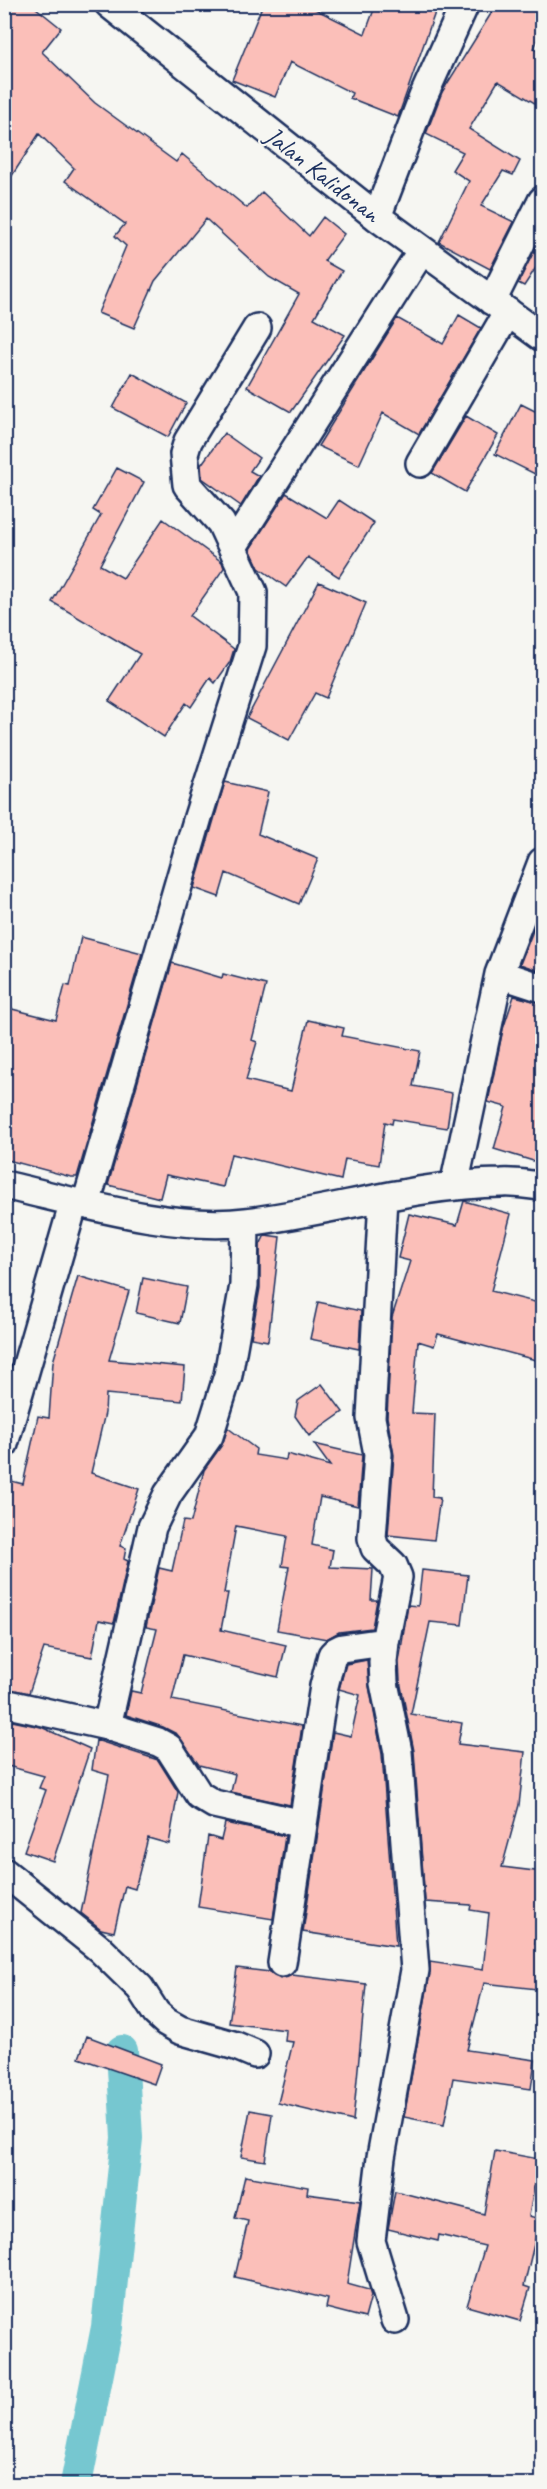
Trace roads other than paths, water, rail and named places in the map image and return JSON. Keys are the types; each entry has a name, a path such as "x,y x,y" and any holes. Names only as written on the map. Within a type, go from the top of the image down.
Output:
{"street":[{"name":"Jalan Kalidonan","path":"109,4 377,217 543,337"},
{"path":"377,217 423,97 465,4"},
{"path":"420,463 500,307 543,201"},
{"path":"233,547 422,250"},
{"path":"4,1444 252,646 254,592 220,523 187,485 184,454 188,441 257,328"},
{"path":"454,1186 499,974 543,862"},
{"path":"499,974 543,988"},
{"path":"4,1185 80,1203 188,1224 245,1222 454,1186 503,1182 543,1186"},
{"path":"383,1198 371,1418 378,1454 372,1538 375,1548 393,1565 398,1577 385,1642 384,1683 398,1752 415,1970 381,2157 371,2241 395,2320"},
{"path":"107,1726 152,1527 168,1494 209,1436 228,1375 244,1285 245,1222"},
{"path":"282,1963 324,1686 332,1655 342,1648 385,1642"},
{"path":"4,1703 107,1726 169,1748 199,1795 214,1804 303,1824"},
{"path":"4,1872 100,1948 140,1988 156,2013 166,2022 180,2030 236,2046 255,2054"}],"waterway":[{"path":"76,2484 107,2327 127,2138 122,2051"}]}
